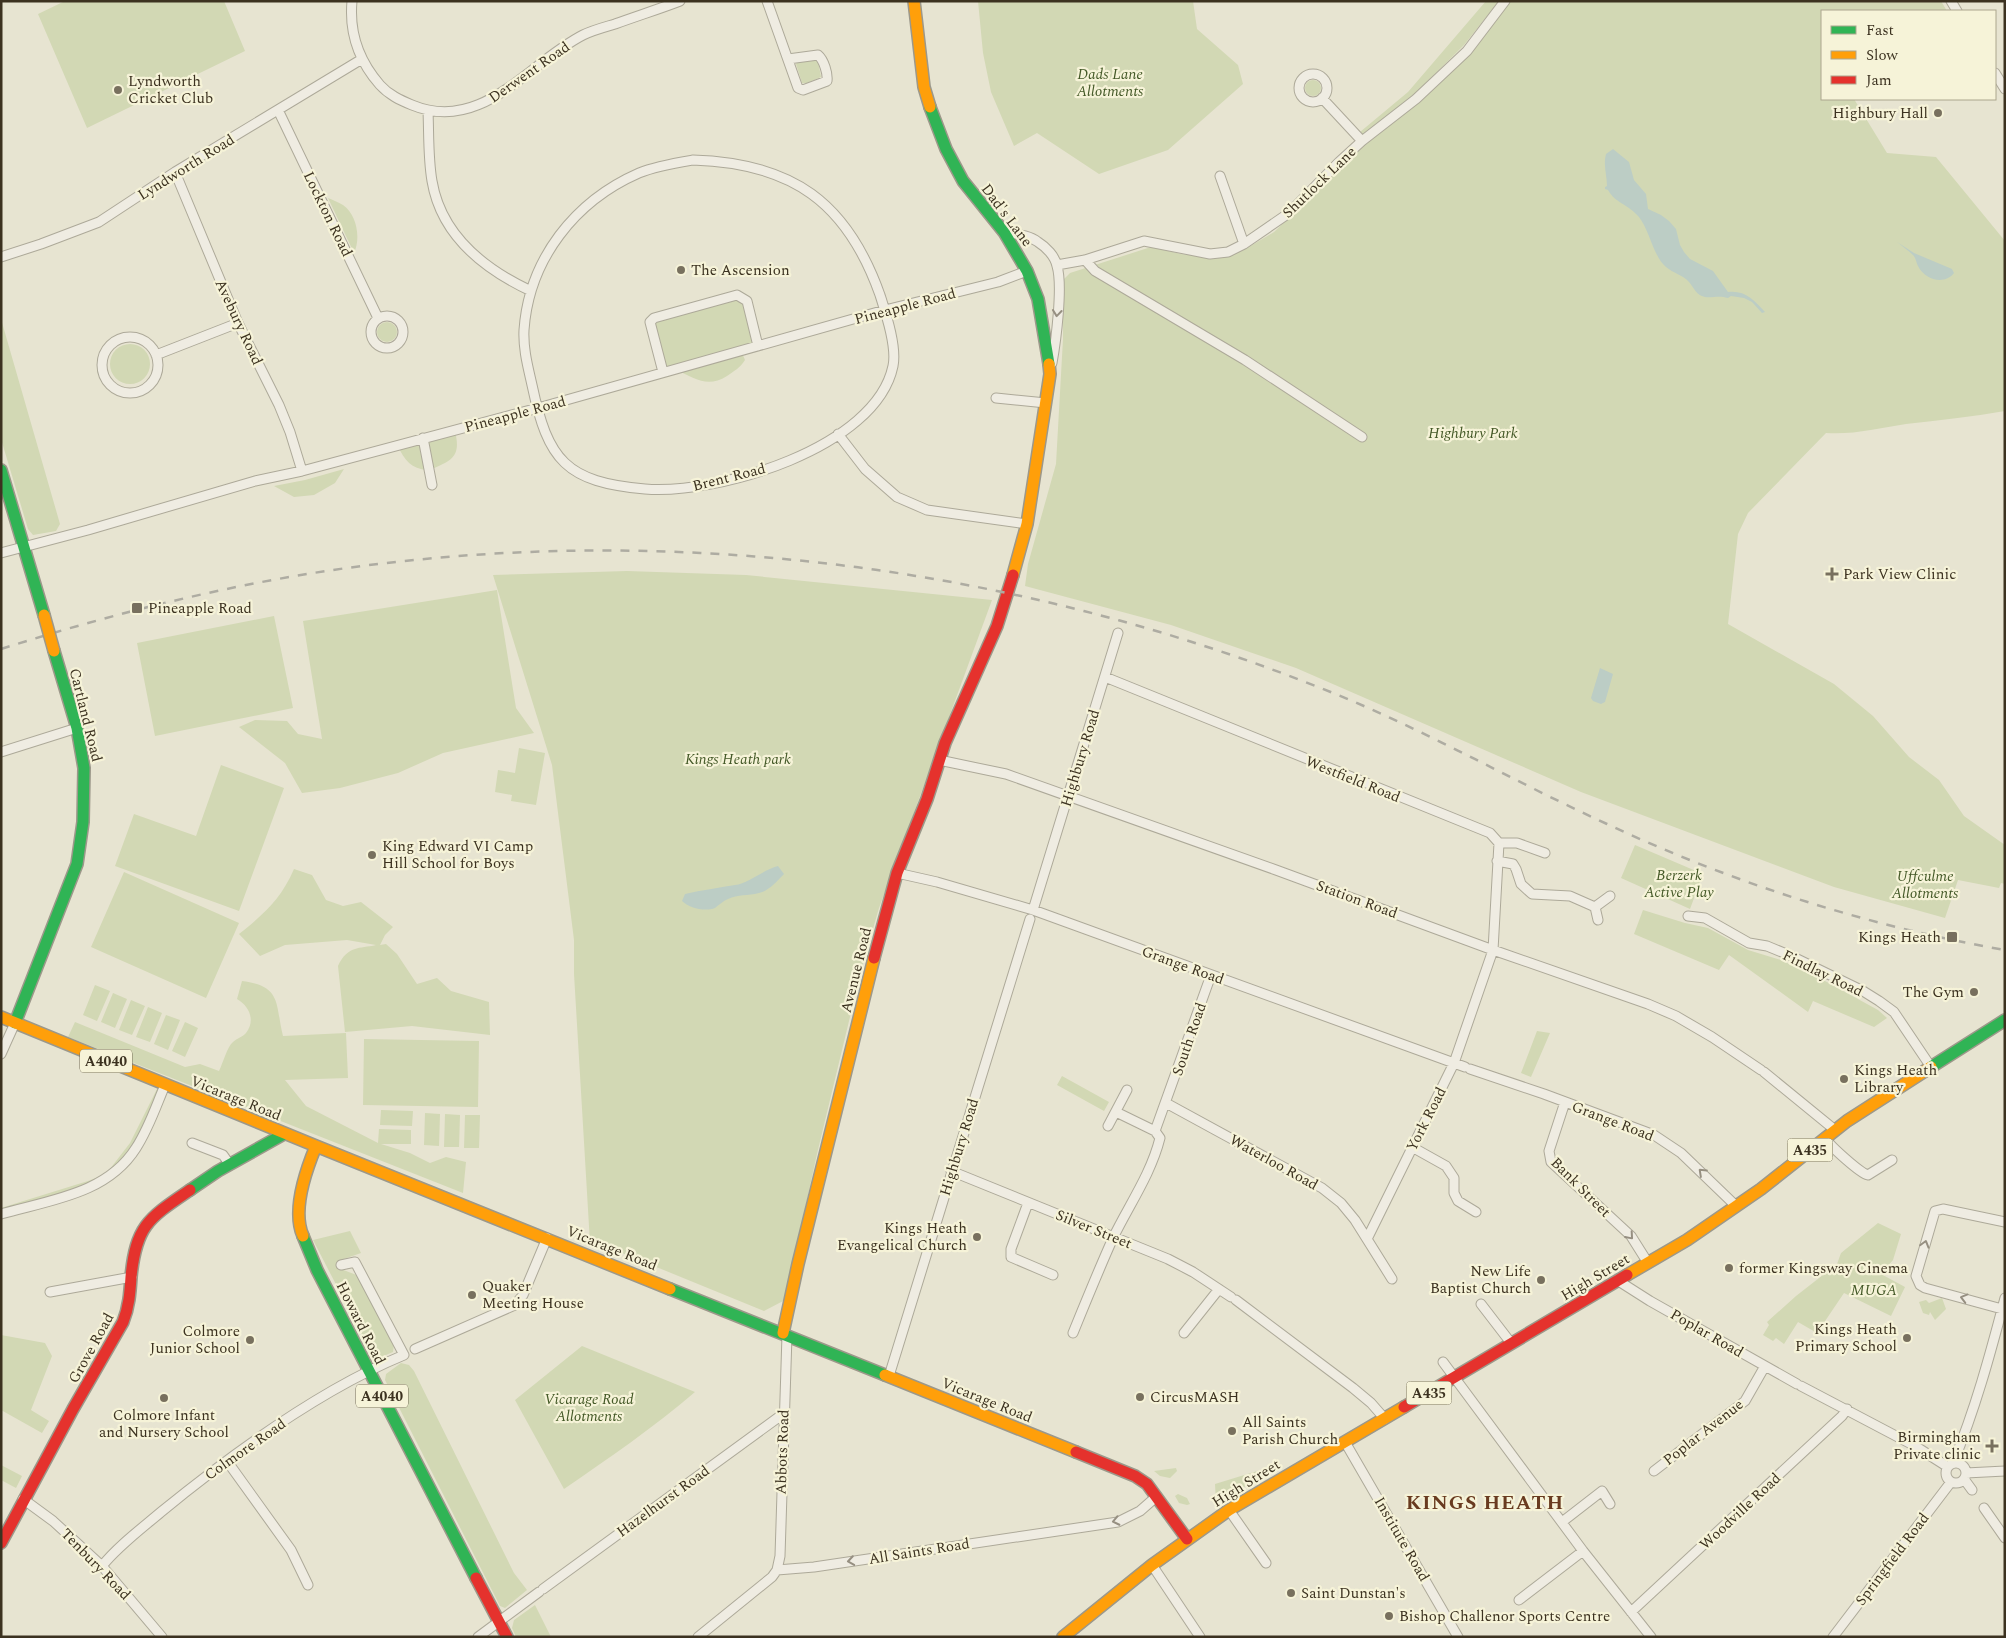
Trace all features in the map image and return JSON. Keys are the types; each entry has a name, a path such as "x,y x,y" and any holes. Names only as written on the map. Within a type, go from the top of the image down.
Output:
{"main road":[{"name":"Dad's Lane","path":"914,1 924,87 934,119 946,149 964,181 979,203 1004,232 1027,271 1038,300 1044,327 1050,374 1027,524 1009,591 997,626"},
{"name":"Cartland Road","path":"1,470 77,728 84,768 83,822 78,864 15,1023"},
{"name":"Avenue Road","path":"785,1334 798,1264 880,934 898,873 927,798 939,760 997,626"},
{"name":"Vicarage Road","path":"1,1017 496,1220 547,1238 1135,1476 1147,1484 1187,1539"},
{"name":"High Street","path":"1187,1539 1229,1510 1454,1378 1511,1342 1687,1240 1736,1206 1835,1130 2005,1020"},
{"name":"Grove Road","path":"1,1543 73,1409 116,1337 128,1310 136,1243 146,1223 160,1210 230,1165 284,1134"},
{"name":"Howard Road","path":"316,1146 300,1198 300,1229 317,1270 507,1637"},
{"name":"A435","path":"1064,1637 1187,1539"}],"street":[{"name":"Derwent Road","path":"352,1 352,35 370,74 386,92 428,111 446,111 475,106 490,100 550,56 584,35 680,1"},
{"path":"768,1 788,59 797,85 800,90 827,81 828,77 821,57 818,54 788,59"},
{"name":"Shutlock Lane","path":"1057,265 1084,260 1144,241 1210,254 1228,252 1244,244 1289,213 1362,141 1416,99 1467,51 1505,1"},
{"name":"Lyndworth Road","path":"1,257 98,222 175,172 362,59"},
{"path":"1996,75 2005,90"},
{"path":"1322,98 1362,141"},
{"name":"Lockton Road","path":"278,110 378,318"},
{"path":"428,111 432,181 440,207 466,248 484,265 504,278 531,291"},
{"name":"Brent Road","path":"693,160 724,161 760,169 790,180 823,201 849,231 872,275 885,310 894,363 888,380 876,401 865,414 854,424 814,450 759,472 712,485 675,489 646,489 602,483 576,473 559,457 542,428 524,345 524,330 531,291 539,268 556,242 574,217 593,199 642,172 668,164 693,160"},
{"name":"Avebury Road","path":"175,172 238,323 279,405 290,432 302,471"},
{"path":"1220,176 1244,244"},
{"path":"1004,232 1030,237 1049,251 1057,265 1060,287 1050,374"},
{"path":"1084,260 1095,272 1245,360 1362,437"},
{"name":"Pineapple Road","path":"1,553 256,481 302,471 538,408 885,310 998,282 1027,271"},
{"path":"663,372 650,322 654,318 737,295 747,301 758,346"},
{"path":"156,355 238,323"},
{"path":"128,336 137,337 145,341 156,355 157,372 154,380 140,391 123,392 115,388 104,375 102,366 106,350 120,338 128,336"},
{"path":"996,398 1046,402"},
{"path":"838,434 865,469 897,497 927,510 1027,524"},
{"path":"424,438 432,485"},
{"name":"Highbury Road","path":"889,1376 1118,633"},
{"name":"Westfield Road","path":"1105,677 1490,833 1499,843"},
{"path":"1,752 77,728"},
{"name":"Station Road","path":"939,760 1006,774 1493,950 1573,977 1676,1016 1720,1041 1763,1071 1835,1130"},
{"path":"1493,950 1499,843 1517,843 1545,853"},
{"path":"1497,861 1512,864 1516,869 1521,884 1532,894 1570,896 1596,907"},
{"name":"Grange Road","path":"898,873 937,882 1211,975 1654,1135 1681,1153 1736,1206"},
{"path":"1596,907 1610,896"},
{"path":"1596,907 1598,920"},
{"name":"Findlay Road","path":"1688,916 1705,918 1749,943 1767,946 1789,955 1863,991 1894,1012 1931,1068"},
{"name":"York Road","path":"1367,1239 1454,1063 1493,950"},
{"name":"South Road","path":"1073,1333 1114,1237 1139,1191 1158,1148 1160,1138 1156,1131 1211,975"},
{"path":"1,1054 15,1023"},
{"path":"1,1214 92,1187 112,1176 136,1148 150,1122 165,1085"},
{"path":"1108,1126 1127,1090"},
{"name":"Bank Street","path":"1565,1102 1549,1151 1551,1162 1631,1236 1648,1263"},
{"name":"Waterloo Road","path":"1166,1103 1322,1188 1341,1203 1367,1239"},
{"path":"1116,1112 1156,1131"},
{"path":"1825,1138 1836,1151 1855,1164 1864,1174 1868,1175 1892,1160"},
{"path":"192,1143 223,1155 230,1165"},
{"path":"1412,1147 1446,1166 1454,1178 1454,1193 1458,1201 1476,1212"},
{"name":"Silver Street","path":"951,1171 1168,1259 1193,1272 1234,1298 1353,1388 1371,1403 1385,1419"},
{"path":"1028,1202 1011,1257 1053,1275"},
{"path":"2002,1309 1925,1288 1920,1285 1916,1276 1935,1211 1943,1209 2005,1222"},
{"path":"415,1349 515,1305 524,1295 547,1238"},
{"path":"1367,1239 1392,1279"},
{"name":"Howard Road","path":"341,1265 355,1262 404,1355"},
{"path":"50,1292 132,1277"},
{"name":"Poplar Road","path":"1617,1280 1764,1366 1950,1465"},
{"path":"1184,1332 1219,1288"},
{"path":"2005,1298 1983,1381 1967,1430 1946,1475 1951,1482 1960,1482 1965,1476 2005,1471"},
{"path":"1481,1304 1511,1342"},
{"name":"Abbots Road","path":"777,1570 780,1556 785,1334"},
{"name":"Colmore Road","path":"102,1566 165,1509 226,1461 295,1414 368,1370 404,1355"},
{"path":"1443,1362 1583,1551 1651,1637"},
{"name":"Poplar Avenue","path":"1654,1471 1745,1402 1764,1366"},
{"name":"Woodville Road","path":"1631,1612 1835,1423 1847,1409"},
{"name":"Hazelhurst Road","path":"478,1637 783,1414"},
{"name":"Institute Road","path":"1345,1442 1458,1637"},
{"path":"226,1461 291,1550 308,1585"},
{"path":"1950,1465 1962,1465 1972,1490"},
{"name":"Springfield Road","path":"1833,1636 1951,1482"},
{"path":"1562,1522 1602,1491 1610,1504"},
{"name":"All Saints Road","path":"777,1570 814,1567 1118,1522 1140,1511 1156,1496"},
{"name":"Tenbury Road","path":"23,1499 53,1521 102,1566 162,1637"},
{"path":"1984,1508 2005,1538"},
{"path":"1229,1510 1266,1563"},
{"path":"1519,1600 1583,1551"},
{"path":"1152,1565 1198,1634"},
{"path":"698,1637 772,1577 777,1570"}],"green space":[{"name":"Lyndworth Cricket Club","path":"65,1 224,1 245,51 87,128 38,14"},
{"name":"Dads Lane Allotments","path":"978,1 1193,1 1197,29 1238,65 1243,84 1168,150 1099,174 1037,133 1014,146 991,92 983,53"},
{"path":"1486,1 1499,1 1464,45 1415,94 1362,136 1360,132 1408,92"},
{"name":"Highbury Park","path":"1511,1 1941,1 1946,10 1821,10 1821,100 1855,100 1887,153 1936,157 2005,241 2005,411 1856,432 1826,433 1748,513 1738,534 1728,624 1834,684 1873,716 1909,757 1939,780 1964,816 2005,845 2005,884 2001,883 1999,888 1958,880 1945,918 1834,887 1581,792 1296,668 1171,625 1025,586 1028,564 1056,464 1063,339 1063,280 1070,273 1151,247 1181,254 1215,258 1242,251 1274,232 1365,145 1421,101 1468,54"},
{"path":"815,59 818,61 821,77 807,83 802,83 796,64 799,61"},
{"path":"1310,80 1316,80 1321,85 1319,94 1310,96 1305,91 1305,85"},
{"path":"328,198 343,205 352,215 357,234 354,253"},
{"path":"737,297 745,303 756,344 664,370 651,321"},
{"path":"1,319 60,524 56,531 33,535 28,529 1,439"},
{"path":"387,322 394,325 397,332 394,339 387,342 380,339 377,332 380,325"},
{"path":"134,344 141,347 147,353 150,364 149,372 141,381 134,384 126,384 119,381 111,372 110,360 113,353 122,345"},
{"path":"742,353 745,360 741,365 720,380 702,381 677,370"},
{"path":"455,431 457,446 454,456 432,469 426,440"},
{"path":"421,440 427,470 417,468 409,463 398,446"},
{"path":"344,469 335,483 314,495 294,497 274,486 305,480"},
{"name":"Kings Heath park","path":"627,571 746,575 992,600 879,908 862,967 817,1154 785,1300 764,1311 605,1246 590,1243 574,974 574,940 552,765 493,575"},
{"path":"497,590 516,708 534,733 443,753 398,773 340,788 302,793 285,763 239,727 255,720 287,721 298,734 322,739 303,621"},
{"path":"274,616 293,708 155,736 137,643"},
{"path":"519,748 545,753 536,805 511,801 512,795 495,792 498,770 515,773"},
{"path":"221,765 284,788 239,911 115,866 134,814 196,836"},
{"name":"Berzerk Active Play","path":"1635,845 1703,874 1690,909 1621,878"},
{"path":"294,869 312,875 326,900 343,906 361,902 393,927 385,935 380,945 386,944 397,954 417,984 437,978 451,991 489,1002 490,1035 412,1026 345,1032 338,966 350,951 376,945 347,940 285,945 260,956 239,934 271,905 289,880"},
{"path":"124,872 239,923 206,998 91,947"},
{"path":"1643,910 1708,928 1748,950 1781,960 1878,1010 1887,1018 1874,1027 1813,1001 1808,1012 1729,955 1719,970 1634,934"},
{"path":"242,981 265,987 271,992 277,1006 283,1036 346,1033 348,1078 285,1080 306,1106 378,1143 379,1129 411,1130 411,1144 381,1144 410,1153 430,1163 446,1157 466,1162 463,1193 68,1037 75,1022 185,1067 200,1064 219,1071 231,1044 245,1034 249,1028 251,1018 248,1009 237,999"},
{"path":"95,985 110,991 97,1021 83,1015"},
{"path":"113,993 127,999 115,1028 101,1022"},
{"path":"131,1000 145,1006 132,1035 119,1030"},
{"path":"148,1007 162,1013 150,1042 136,1037"},
{"path":"166,1015 180,1020 168,1050 154,1044"},
{"path":"185,1022 198,1028 185,1057 172,1051"},
{"path":"1537,1031 1550,1033 1531,1077 1521,1073"},
{"path":"364,1039 479,1041 478,1107 363,1105"},
{"path":"1062,1076 1109,1102 1104,1111 1057,1085"},
{"path":"157,1089 161,1090 139,1134 127,1155 111,1173 103,1179 75,1190 1,1210 1,1208 106,1174 130,1143"},
{"path":"381,1110 413,1111 412,1126 380,1125"},
{"path":"425,1113 440,1114 439,1146 424,1145"},
{"path":"445,1114 460,1115 459,1147 444,1147"},
{"path":"465,1115 480,1115 479,1148 464,1148"},
{"name":"MUGA","path":"1878,1223 1901,1234 1893,1260 1881,1274 1905,1287 1891,1316 1844,1293 1817,1333 1798,1322 1784,1344 1776,1338 1773,1341 1763,1335 1769,1325 1767,1322 1796,1296 1837,1264 1841,1253"},
{"path":"350,1231 361,1253 338,1261 341,1269 359,1276 394,1344 393,1352 379,1358 373,1356 313,1240"},
{"path":"1942,1298 1946,1309 1935,1320 1930,1312 1929,1315 1923,1313 1919,1302 1926,1300 1929,1303"},
{"path":"1,1335 45,1343 52,1356 31,1410 49,1421 42,1433 1,1410"},
{"name":"Vicarage Road Allotments","path":"582,1346 695,1392 647,1430 564,1489 515,1400"},
{"path":"401,1363 409,1365 414,1371 514,1573 527,1590 505,1608 500,1606 385,1380 386,1374"},
{"path":"1,1465 22,1476 16,1488 1,1480"},
{"path":"1176,1468 1177,1471 1170,1478 1160,1476 1154,1471"},
{"path":"1267,1468 1269,1473 1216,1503 1215,1484"},
{"path":"1178,1494 1187,1498 1190,1504 1179,1503 1175,1496"},
{"path":"535,1605 551,1637 516,1637 512,1628 514,1620"}],"shaded area":[{"path":"1613,149 1629,162 1634,180 1646,194 1648,209 1661,215 1676,229 1680,245 1690,259 1713,271 1728,292 1744,294 1765,312 1762,313 1752,302 1744,298 1702,296 1697,293 1687,280 1666,267 1658,257 1639,217 1605,189 1607,186 1605,158 1606,154"},
{"path":"1897,242 1914,253 1952,269 1954,273 1950,277 1940,280 1929,277 1921,271 1913,255"},
{"path":"1600,668 1613,674 1605,702 1601,704 1593,701 1591,698"},
{"path":"778,866 784,874 763,892 732,897 715,908 707,910 697,909 682,901 685,894 740,884"}],"railway":[{"path":"1,649 94,621 235,587 330,570 378,564 499,553 621,551 743,556 864,568 984,588 1102,616 1219,651 1333,693 1368,708 1607,824 1703,865 1802,900 1852,915 1953,940 2005,950"}],"traffic: fast":[{"path":"930,107 946,149 963,181 1004,232 1027,271 1038,299 1049,364"},
{"path":"1,470 44,615"},
{"path":"15,1023 77,864 83,822 84,768 77,728 54,651"},
{"path":"1931,1067 2005,1020"},
{"path":"190,1190 218,1171 284,1134"},
{"path":"303,1236 317,1270 476,1578"},
{"path":"670,1289 885,1375"}],"traffic: slow":[{"path":"914,1 924,87 930,107"},
{"path":"1013,575 1027,524 1050,374 1049,364"},
{"path":"44,615 54,651"},
{"path":"783,1333 798,1264 874,958"},
{"path":"1,1017 316,1146 308,1167 300,1203 299,1215 303,1236"},
{"path":"1627,1275 1687,1240 1761,1189 1847,1121 1931,1067"},
{"path":"316,1146 670,1289"},
{"path":"885,1375 1076,1452"},
{"path":"1063,1637 1152,1565 1229,1510 1404,1407"}],"traffic: jam":[{"path":"874,958 897,873 927,799 945,743 997,626 1013,575"},
{"path":"1,1543 73,1409 123,1322 129,1300 133,1259 141,1234 155,1216 190,1190"},
{"path":"1404,1407 1627,1275"},
{"path":"1076,1452 1135,1476 1147,1484 1187,1539"},
{"path":"476,1578 507,1637"}],"place":[{"name":"Lyndworth Cricket Club","path":"118,90"},
{"name":"Highbury Hall","path":"1938,113"},
{"name":"The Ascension","path":"681,270"},
{"name":"Park View Clinic","path":"1832,574"},
{"name":"Pineapple Road","path":"137,608"},
{"name":"King Edward VI Camp Hill School for Boys","path":"372,855"},
{"name":"Kings Heath","path":"1952,937"},
{"name":"The Gym","path":"1974,992"},
{"name":"Kings Heath Library","path":"1844,1079"},
{"name":"Kings Heath Evangelical Church","path":"977,1237"},
{"name":"former Kingsway Cinema","path":"1729,1268"},
{"name":"New Life Baptist Church","path":"1541,1280"},
{"name":"Quaker Meeting House","path":"472,1295"},
{"name":"Kings Heath Primary School","path":"1907,1338"},
{"name":"Colmore Junior School","path":"250,1340"},
{"name":"CircusMASH","path":"1140,1397"},
{"name":"Colmore Infant and Nursery School","path":"164,1398"},
{"name":"All Saints Parish Church","path":"1232,1431"},
{"name":"Birmingham Private clinic","path":"1992,1446"},
{"name":"Saint Dunstan's","path":"1291,1593"},
{"name":"Bishop Challenor Sports Centre","path":"1389,1616"}],"district":[{"name":"KINGS HEATH","path":"1485,1502"}],"park label":[{"name":"Uffculme Allotments","path":"1925,884"}]}
